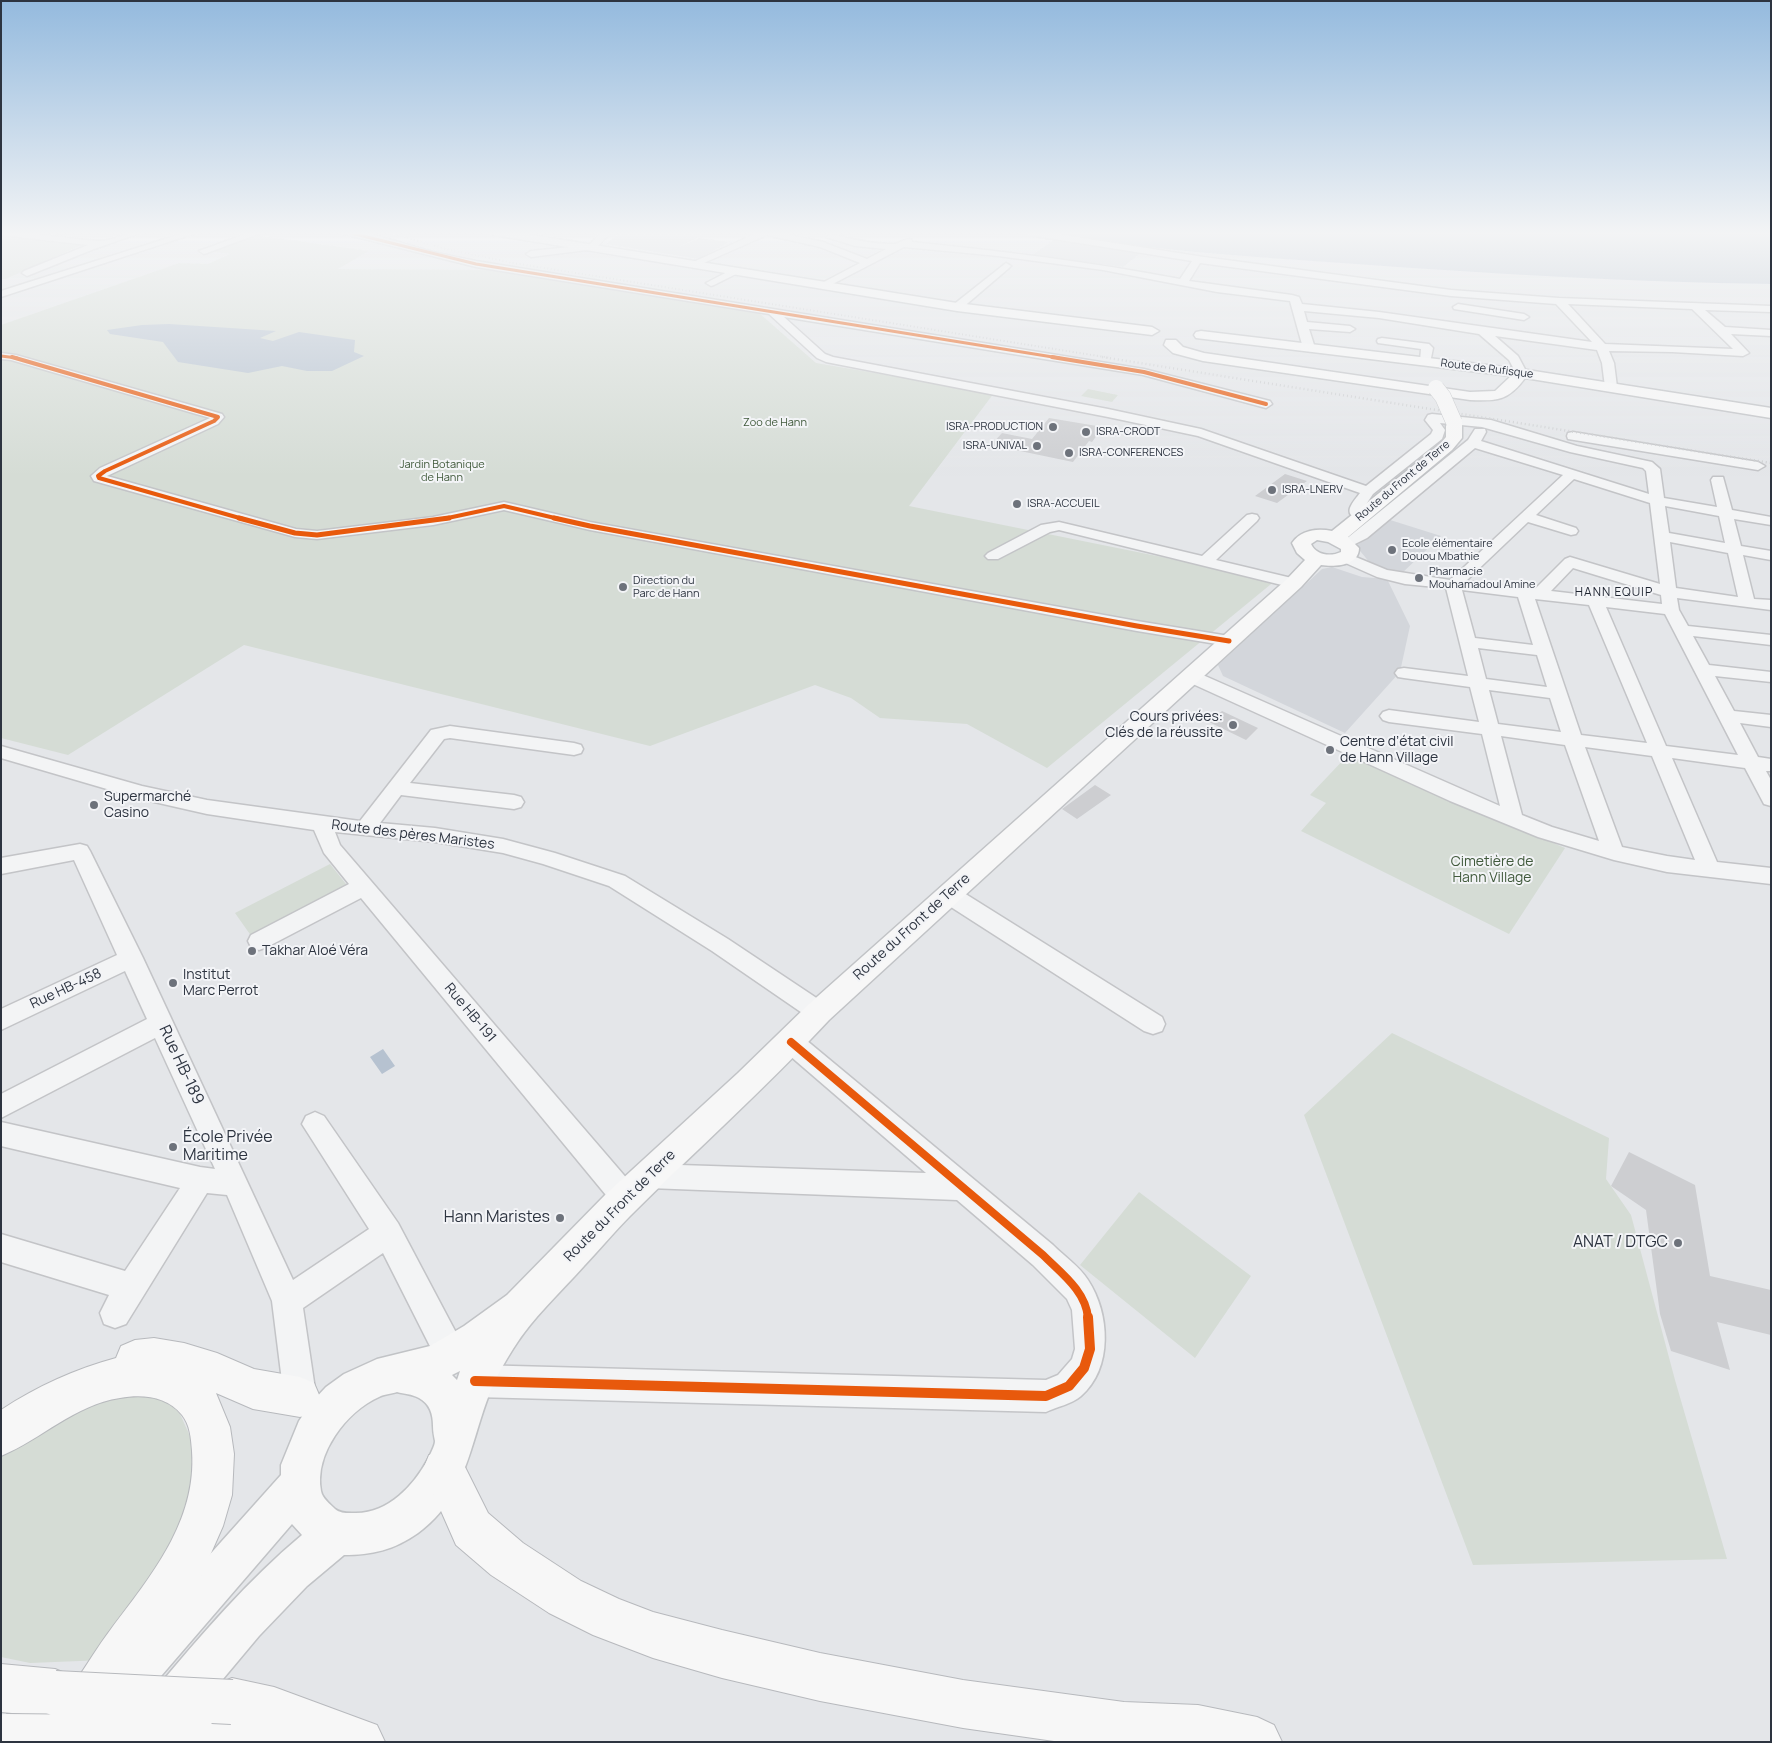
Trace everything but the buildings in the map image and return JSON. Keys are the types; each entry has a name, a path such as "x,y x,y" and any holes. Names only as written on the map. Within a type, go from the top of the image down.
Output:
{"highway":[{"path":"1,1414 50,1384 88,1368 122,1361 154,1358 184,1363 217,1373 253,1389 310,1409"},
{"path":"1,1435 34,1412 75,1391 110,1379 140,1376 163,1378 181,1386 198,1402 209,1420 214,1450 213,1481 205,1513 192,1548 161,1601 125,1649 88,1705 68,1742"},
{"path":"449,1458 460,1506 472,1529 507,1559 565,1597 609,1619 653,1635 722,1654 820,1677 963,1704 1025,1714 1124,1726 1198,1730 1257,1742"},
{"path":"1,1688 55,1693 232,1702 274,1711 360,1742"},
{"path":"4,1736 195,1738 313,1742"}],"main road":[{"path":"1009,313 1152,331 1165,326"},
{"name":"Route de Rufisque","path":"1189,328 1199,332 1198,341"},
{"path":"1152,331 1154,337 1171,343 1178,350 1204,357 1470,396 1500,395 1508,391 1521,373"},
{"name":"Route de Rufisque","path":"1171,343 1198,341 1309,348 1426,361 1521,373 1771,413"},
{"name":"Route du Front de Terre","path":"449,1458 463,1368 494,1345 520,1308 637,1187 791,1042 819,1012 1294,583 1318,558 1303,550 1301,546 1302,540 1316,536 1347,541 1363,516 1446,447 1454,438 1454,422 1443,397 1436,388 1410,373 1374,363 1239,354 1198,341"},
{"path":"397,1374 418,1376 435,1385 448,1400 454,1421 449,1458 432,1490 416,1508 397,1523 376,1532 356,1536 336,1534 325,1529 315,1521 307,1511 302,1498 300,1484 301,1465 307,1446 310,1409 340,1400 362,1384 379,1377 429,1366 463,1368"},
{"path":"74,1742 300,1484"},
{"path":"142,1742 243,1620 292,1571 336,1534"}],"street":[{"path":"773,313 821,356 830,360 1108,413 1201,433 1368,490"},
{"path":"781,313 1144,372 1266,404"},
{"path":"1299,313 1309,348"},
{"path":"1392,313 1478,330 1602,347 1743,353 1722,330 1703,313"},
{"path":"1463,313 1478,330 1514,358 1521,373"},
{"path":"1497,313 1524,317"},
{"path":"1571,313 1602,347 1608,363 1610,387"},
{"path":"796,334 851,324"},
{"path":"1302,324 1350,329"},
{"path":"1722,330 1771,333"},
{"path":"1382,340 1425,346 1426,361"},
{"path":"1,356 12,357 218,417 214,421 98,476 99,478 295,533 317,535 432,521 504,506 590,526 1229,642"},
{"path":"1363,516 1356,513 1356,509 1368,490 1437,436 1439,430 1431,420 1432,418 1479,422 1598,439 1758,466"},
{"path":"1479,422 1480,435 1473,443 1347,541 1382,574 1405,579 1671,610"},
{"path":"1479,422 1575,449 1651,467 1658,501 1660,536 1671,610 1771,800"},
{"path":"1473,443 1658,501 1771,521"},
{"path":"1453,585 1572,474"},
{"path":"1718,480 1747,603"},
{"path":"1526,516 1571,531"},
{"path":"1206,561 1252,518"},
{"path":"993,556 1046,528 1059,526 1294,583"},
{"path":"1660,536 1771,556"},
{"path":"1532,594 1570,562 1669,592 1771,606"},
{"path":"1453,585 1514,819"},
{"path":"1532,594 1544,651 1573,740 1614,853"},
{"path":"1596,602 1710,870"},
{"path":"1682,630 1771,640"},
{"path":"1467,642 1544,651"},
{"path":"1703,670 1771,677"},
{"path":"1404,673 1558,694"},
{"path":"1190,676 1458,796 1545,832 1614,853 1666,864 1771,876"},
{"path":"1389,716 1771,765"},
{"path":"1727,716 1771,721"},
{"path":"366,827 438,734 444,732 574,749"},
{"name":"Route des pères Maristes","path":"1,752 141,792 207,806 322,824 366,827 503,846 548,858 617,882 713,940 819,1012"},
{"path":"396,788 514,802"},
{"name":"Rue HB-191","path":"322,824 331,848 364,887 637,1187"},
{"name":"Rue HB-189","path":"1,866 80,851 132,958 287,1301 310,1409"},
{"path":"259,941 364,887"},
{"path":"948,894 1153,1024"},
{"name":"Rue HB-458","path":"1,1020 132,958"},
{"path":"1,1107 161,1023"},
{"path":"315,1124 388,1233 463,1368 1046,1396 1069,1386 1084,1368 1090,1349 1087,1308 1077,1289 1043,1255 791,1042"},
{"path":"1,1134 200,1180 235,1183"},
{"path":"115,1313 200,1180"},
{"path":"637,1187 961,1187"},
{"path":"287,1301 388,1233"},
{"path":"1,1248 132,1287"}],"shaded area":[{"name":"Ecole élémentaire Douou Mbathie","path":"1387,519 1441,536 1400,575 1370,563 1356,546"},
{"path":"1332,567 1362,577 1387,579 1410,626 1400,672 1345,733 1223,676 1218,665 1322,569"}],"green space":[{"path":"34,313 760,313 816,363 994,393 909,506 1276,580 1047,768 967,724 880,718 851,698 815,685 650,746 244,645 68,755 1,738 1,325"},
{"path":"1088,389 1118,395 1112,402 1081,396"},
{"name":"Cimetière de Hann Village","path":"1348,755 1565,848 1509,934 1301,831 1326,803 1310,795"},
{"path":"330,864 350,889 254,940 235,913"},
{"path":"1392,1033 1609,1138 1606,1179 1631,1215 1675,1380 1727,1559 1473,1565 1304,1115"},
{"path":"1139,1192 1251,1276 1195,1358 1080,1265"},
{"path":"143,1390 166,1399 180,1414 189,1434 195,1459 193,1489 181,1527 105,1660 30,1663 1,1657 1,1450 54,1413"}],"water":[{"path":"169,324 276,331 260,338 273,341 299,332 355,340 354,352 364,356 332,371 307,371 282,366 248,373 178,362 163,342 110,334 107,330 142,325"},
{"path":"383,1049 395,1066 382,1074 370,1057"}],"railway":[{"path":"830,313 1111,358"},
{"path":"1102,357 1771,463"}],"cycle path":[{"path":"781,313 1144,372 1266,404"},
{"path":"1,356 12,357 218,417 214,421 105,471 98,476 99,478 295,533 317,535 433,521 504,506 590,526 1137,626 1229,641"},
{"path":"475,1381 1046,1396 1069,1386 1084,1368 1090,1349 1087,1308 1077,1289 1043,1255 791,1042"}],"place":[{"name":"ISRA-PRODUCTION","path":"1053,427"},
{"name":"ISRA-CRODT","path":"1086,432"},
{"name":"ISRA-UNIVAL","path":"1037,446"},
{"name":"ISRA-CONFERENCES","path":"1069,453"},
{"name":"ISRA-LNERV","path":"1272,490"},
{"name":"ISRA-ACCUEIL","path":"1017,504"},
{"name":"Ecole élémentaire Douou Mbathie","path":"1392,550"},
{"name":"Pharmacie Mouhamadoul Amine","path":"1419,578"},
{"name":"Direction du Parc de Hann","path":"623,587"},
{"name":"Cours privées: Clés de la réussite","path":"1233,725"},
{"name":"Centre d’état civil de Hann Village","path":"1330,750"},
{"name":"Supermarché Casino","path":"94,805"},
{"name":"Takhar Aloé Véra","path":"252,951"},
{"name":"Institut Marc Perrot","path":"173,983"},
{"name":"École Privée Maritime","path":"173,1147"},
{"name":"Hann Maristes","path":"560,1218"},
{"name":"ANAT / DTGC","path":"1678,1243"}],"district":[{"name":"HANN EQUIP","path":"1614,593"}],"park label":[{"name":"Zoo de Hann","path":"775,423"},
{"name":"Jardin Botanique de Hann","path":"442,471"}]}
